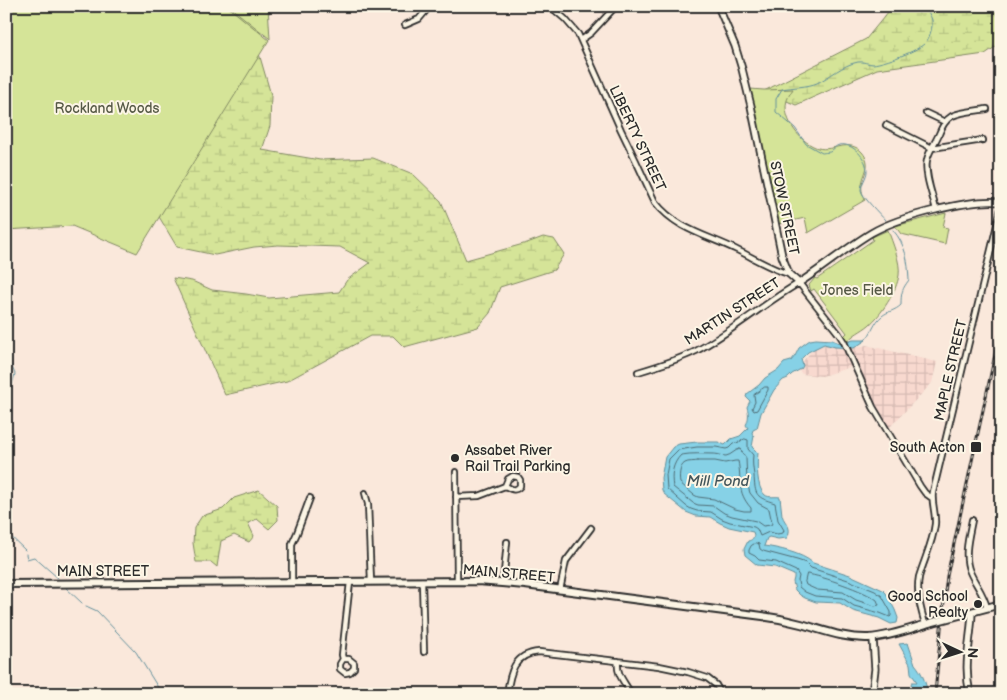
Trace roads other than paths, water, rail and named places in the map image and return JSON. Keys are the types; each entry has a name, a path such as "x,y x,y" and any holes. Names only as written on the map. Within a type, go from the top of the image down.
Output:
{"main road":[{"name":"MAIN STREET","path":"6,584 457,580 503,583 766,616 857,638 873,638 1001,604"}],"street":[{"path":"406,25 419,19 430,6"},
{"name":"LIBERTY STREET","path":"550,6 578,34 621,130 659,208 693,232 789,274"},
{"path":"580,40 591,33 616,6"},
{"name":"STOW STREET","path":"718,6 735,46 742,69 781,252 789,274 799,283 834,326 844,342 882,424 920,486 932,498"},
{"path":"936,210 926,168 928,157 945,122 956,114 987,109"},
{"path":"926,113 945,122"},
{"path":"886,125 932,148 983,140"},
{"name":"MARTIN STREET","path":"638,372 700,349 872,232 888,224 936,210 983,201 1001,202"},
{"name":"MAPLE STREET","path":"925,624 919,602 918,585 934,528 935,513 932,498 1001,208"},
{"path":"456,472 457,580"},
{"path":"456,497 478,496 505,486"},
{"path":"364,493 368,504 371,582"},
{"path":"292,582 292,544 310,498"},
{"path":"972,520 967,547 968,561 970,572 987,608"},
{"path":"560,590 566,561 591,528"},
{"path":"503,583 507,542"},
{"path":"422,581 424,652"},
{"path":"343,659 342,653 350,582"},
{"path":"970,694 966,666 972,612"},
{"path":"872,694 875,669 873,638"},
{"path":"507,694 509,677 513,667 522,657 530,653 539,652 666,667 701,675 712,681 721,694"},
{"path":"618,661 617,669 619,674 632,694"}],"water":[{"name":"Mill Pond","path":"810,340 832,340 842,344 853,340 866,340 854,348 835,347 824,344 808,352 801,359 803,366 801,369 783,380 774,390 761,413 757,428 752,433 754,436 752,447 758,453 757,469 760,487 765,495 780,497 782,515 789,531 787,538 767,538 764,546 796,554 813,563 850,575 883,590 895,610 898,618 897,623 891,624 879,618 853,611 840,603 816,602 805,598 795,590 794,575 775,567 757,565 745,555 744,549 748,541 753,537 753,532 729,527 710,517 696,516 686,512 664,494 662,490 661,478 665,457 673,447 679,444 697,442 718,442 725,445 731,439 740,436 748,428 746,425 748,420 747,407 750,401 746,397 747,394 765,378 778,370 784,363 791,361 799,348"},
{"path":"908,643 928,694 916,694 911,684 912,682 917,682 911,673 910,664 899,644"}],"waterway":[{"path":"885,220 862,193 861,188 867,171 865,161 858,152 844,145 838,146 830,152 822,153 806,144 795,128 776,112 776,99 782,89 813,84 852,64 860,62 873,64 885,61 909,53 922,45 929,37 932,25 932,20 925,6"},
{"path":"865,340 884,314 901,305 902,291 909,280 908,266 901,241 893,230"},
{"path":"6,354 15,374 6,405"},
{"path":"6,532 25,550"},
{"path":"26,554 27,559 34,557 58,578"},
{"path":"65,587 82,603"},
{"path":"86,606 97,611 136,652 162,694"}],"railway":[{"path":"935,694 947,576 1001,327"}],"place":[{"name":"South Acton","path":"976,447"},
{"name":"Assabet River Rail Trail Parking","path":"455,458"},
{"name":"Good School Realty","path":"978,604"}],"park label":[{"name":"Rockland Woods","path":"107,108"},
{"name":"Jones Field","path":"857,290"}]}
